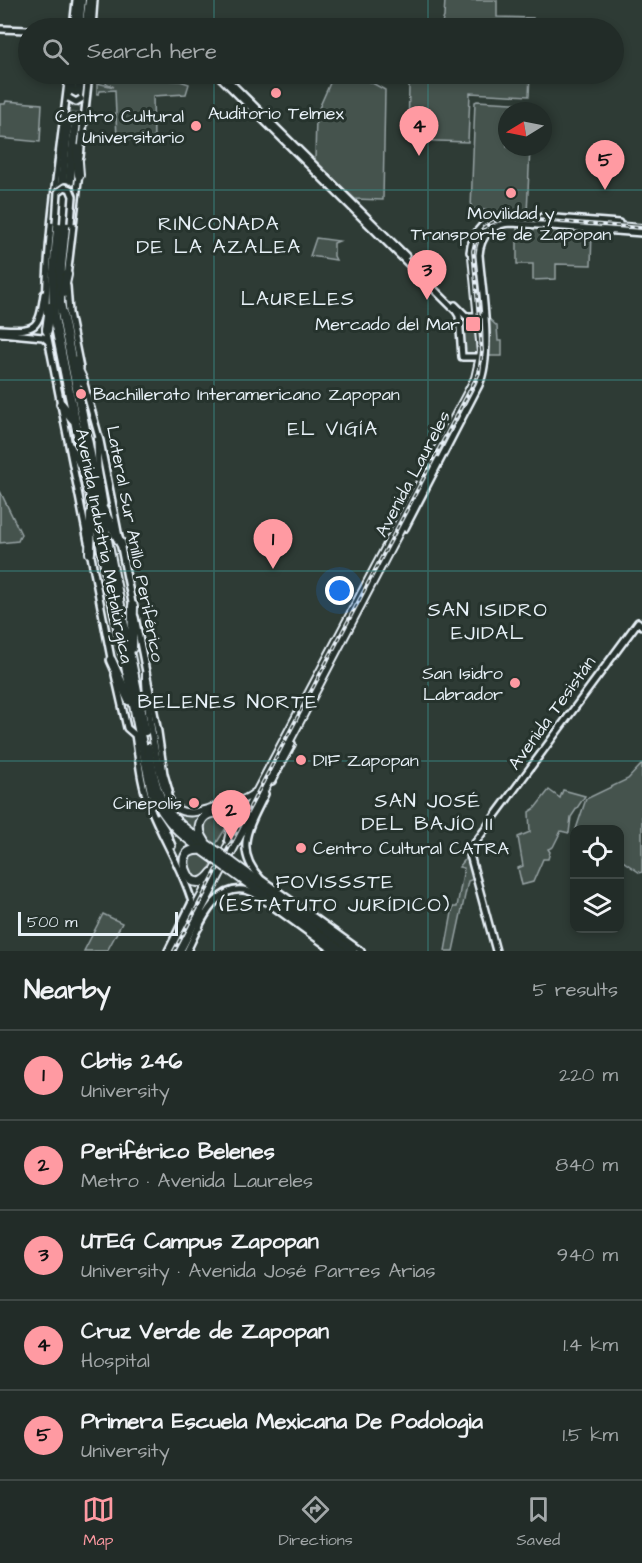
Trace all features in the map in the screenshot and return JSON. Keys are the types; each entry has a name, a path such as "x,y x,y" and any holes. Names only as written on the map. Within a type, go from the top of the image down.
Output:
{"highway":[{"path":"77,18 78,0"},
{"path":"87,18 90,0"},
{"path":"73,84 73,96"},
{"path":"73,96 77,84"},
{"path":"56,180 72,120"},
{"path":"72,120 79,175"},
{"path":"47,330 50,281 72,120"},
{"path":"72,120 60,303 152,792 163,815 178,831 229,863 352,951"},
{"path":"60,303 68,275"},
{"path":"50,281 54,317 76,424 96,501 155,782 162,802 174,819 206,848"},
{"path":"66,338 83,381"},
{"path":"61,404 76,424"},
{"path":"96,501 121,544"},
{"path":"90,553 96,501"},
{"path":"133,606 132,651 142,714"},
{"path":"111,660 129,699 140,732"},
{"path":"139,764 149,780"},
{"path":"206,848 199,827 204,817 212,813 220,813 228,818 232,828 229,840"},
{"path":"206,848 188,853 184,867 189,878 195,882 205,881 212,873"},
{"path":"229,863 321,941"},
{"path":"283,908 342,951"},
{"path":"304,916 328,927"}],"main road":[{"path":"93,18 94,0"},
{"path":"0,29 18,30"},
{"path":"0,331 27,329 37,323 41,314 50,281 48,264 56,180 73,96 71,84"},
{"path":"227,84 264,118"},
{"path":"232,84 456,311 459,316 462,356 482,357"},
{"path":"73,96 88,85"},
{"path":"69,265 88,85"},
{"path":"80,164 85,153"},
{"path":"48,264 52,257 57,192 65,187 73,193 69,265"},
{"path":"342,198 370,219 466,316 480,316"},
{"path":"347,209 370,219"},
{"name":"Avenida Laureles","path":"480,316 472,253 483,228 494,220 505,218 569,220 642,229"},
{"name":"Avenida Laureles","path":"199,907 212,873 229,840 253,806 255,793 301,712 343,645 479,385 482,357 476,255 480,238 488,229 509,220 539,224 642,229"},
{"name":"Lateral Sur Anillo Periférico","path":"69,265 69,311 83,381 95,419 146,674"},
{"name":"Avenida Industria Metalúrgica","path":"47,330 111,660 127,728 134,734 151,809"},
{"path":"0,331 43,337 48,341"},
{"name":"Avenida Laureles","path":"306,705 479,380 482,357"},
{"name":"Avenida Laureles","path":"328,927 261,879 249,859 246,842 249,826 306,705 476,378 482,357"},
{"path":"95,419 98,468 96,501"},
{"path":"66,434 96,501"},
{"name":"Avenida Tesistán","path":"498,951 470,850 640,624"},
{"path":"337,650 343,645"},
{"path":"146,674 154,744 164,790 174,806 185,812 194,813 240,801 255,793"},
{"name":"Avenida Laureles","path":"199,907 229,863 253,806 301,712"},
{"path":"240,801 253,806"},
{"path":"151,809 165,829 199,907 199,927"},
{"path":"151,809 191,898 191,907 170,951"},
{"path":"239,838 249,826"},
{"path":"199,907 206,907 229,892 248,891 334,951"},
{"path":"186,951 211,905 218,898"},
{"path":"170,951 199,907"},
{"path":"180,951 199,907"},
{"path":"182,932 183,921"},
{"path":"328,927 361,951"}],"shaded area":[{"path":"445,0 497,0 497,17 533,18 444,18"},
{"path":"97,84 114,87 108,84 189,84 186,94 153,96 154,139 117,140 115,90 100,91 97,94"},
{"path":"330,84 374,84 385,90 383,200 355,199 315,161 316,115"},
{"path":"410,84 530,84 529,96 470,93 468,142 408,140"},
{"path":"6,101 42,104 40,142 0,138 0,104 5,104"},
{"path":"475,102 498,102 498,156 530,156 527,214 471,209"},
{"path":"517,226 592,231 591,265 556,264 556,279 533,280 533,264 517,264"},
{"path":"316,238 339,241 334,243 336,260 310,256"},
{"path":"473,317 477,355 463,351 461,318"},
{"path":"487,317 497,326 498,341 502,341 502,356 487,356"},
{"path":"0,491 21,534 18,541 0,543"},
{"path":"642,764 642,872 640,873 624,862 624,825 577,825 586,799 628,779"},
{"path":"549,790 560,798 563,790 585,796 571,817 569,833 561,831 553,847 548,849 550,852 548,859 543,859 533,882 522,885 518,868 523,866 518,837 530,832 529,812"},
{"path":"240,803 244,803 232,825 213,811"},
{"path":"174,810 189,815 213,811 197,831 198,836 181,823"},
{"path":"214,815 226,819 227,826 214,847 206,840 202,823"},
{"path":"197,853 213,862 204,879 194,880 185,863 189,855"},
{"path":"468,856 476,878 468,881 453,951 445,951 453,907 457,907 464,868 459,867"},
{"path":"103,914 122,923 107,951 84,951"}],"tunnel":[{"path":"68,119 71,95"},
{"path":"76,120 78,96"}],"railway":[{"path":"174,951 479,373 482,351 473,251 476,239 484,227 497,220 510,218 642,228"}],"place":[{"name":"Auditorio Telmex","path":"276,93"},
{"name":"Centro Cultural Universitario","path":"196,126"},
{"name":"Cruz Verde de Zapopan","path":"419,156"},
{"name":"Primera Escuela Mexicana De Podologia","path":"605,190"},
{"name":"Movilidad y Transporte de Zapopan","path":"511,193"},
{"name":"UTEG Campus Zapopan","path":"427,300"},
{"name":"Mercado del Mar","path":"473,324"},
{"name":"Bachillerato Interamericano Zapopan","path":"81,394"},
{"name":"Cbtis 246","path":"273,569"},
{"name":"San Isidro Labrador","path":"515,683"},
{"name":"DIF Zapopan","path":"301,760"},
{"name":"Cinepolis","path":"194,803"},
{"name":"Periférico Belenes","path":"231,840"},
{"name":"Centro Cultural CATRA","path":"301,848"}],"district":[{"name":"RINCONADA DE LA AZALEA","path":"219,236"},
{"name":"LAURELES","path":"298,299"},
{"name":"EL VIGÍA","path":"333,429"},
{"name":"SAN ISIDRO EJIDAL","path":"488,622"},
{"name":"BELENES NORTE","path":"228,702"},
{"name":"SAN JOSÉ DEL BAJÍO II","path":"428,812"},
{"name":"FOVISSSTE (ESTATUTO JURÍDICO)","path":"335,894"}]}
